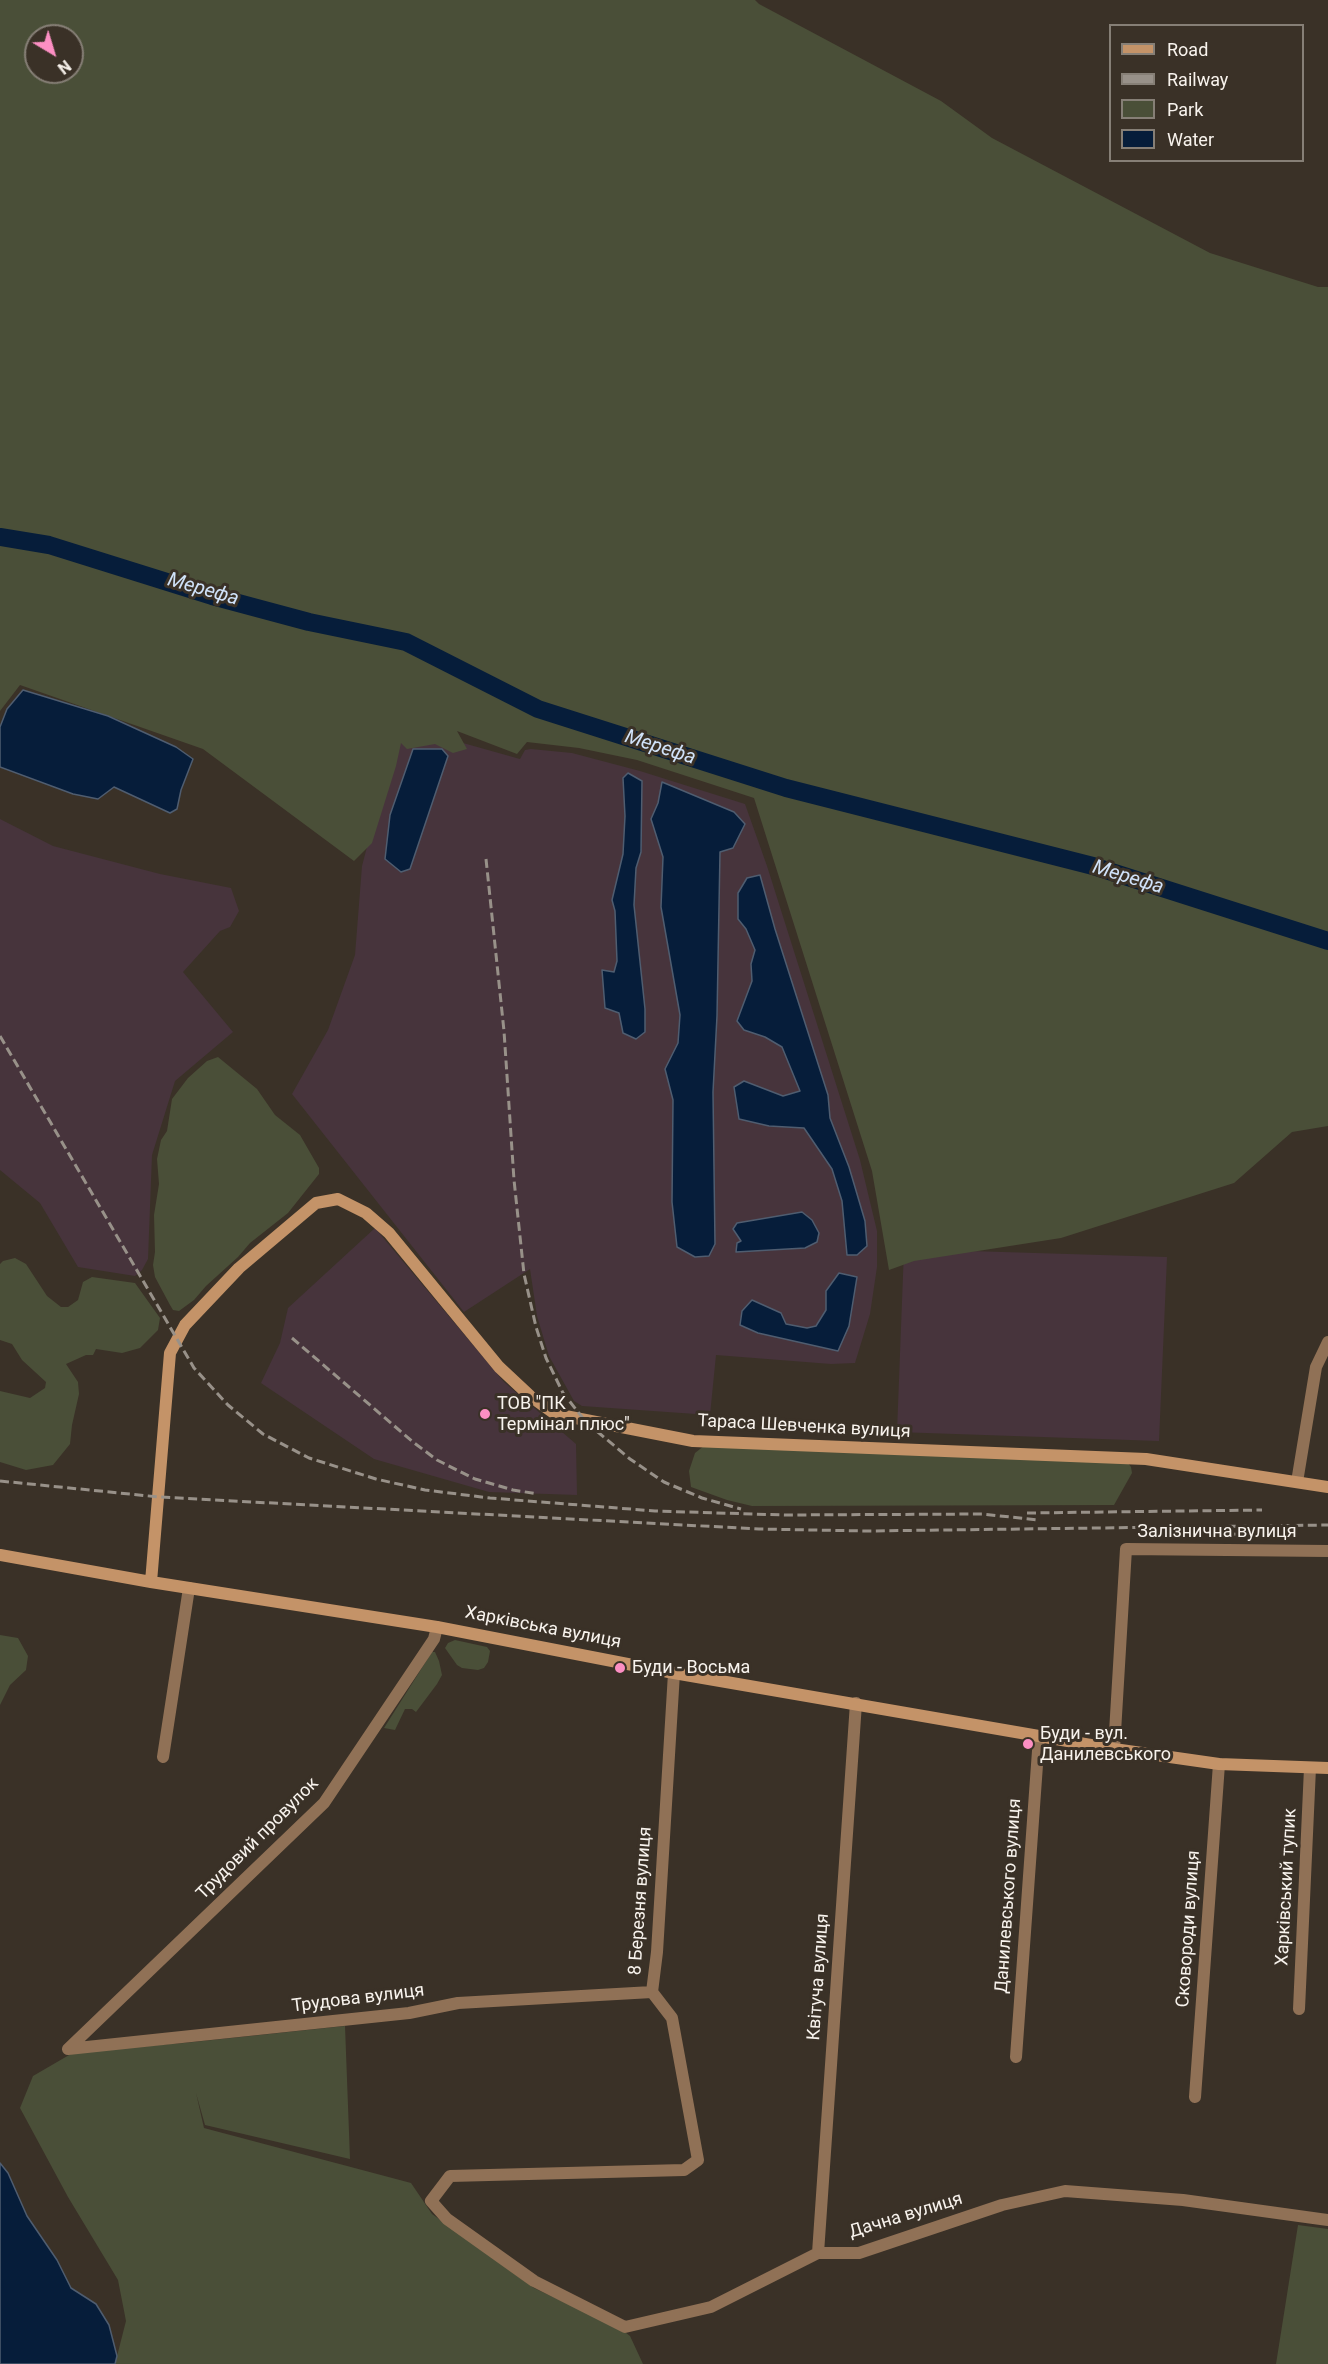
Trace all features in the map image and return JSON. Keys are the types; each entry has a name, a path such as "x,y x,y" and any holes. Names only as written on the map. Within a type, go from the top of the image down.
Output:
{"street":[{"name":"Тараса Шевченка вулиця","path":"151,1582 170,1353 185,1325 239,1268 316,1203 338,1200 366,1213 388,1233 499,1367 530,1396 555,1414 693,1441 1146,1459 1328,1487"},
{"path":"1297,1482 1316,1367 1328,1342"},
{"name":"Залізнична вулиця","path":"1114,1749 1126,1549 1328,1551"},
{"name":"Харківська вулиця","path":"0,1555 151,1582 437,1627 1039,1737 1219,1764 1328,1768"},
{"path":"163,1757 189,1588"},
{"name":"Трудовий провулок","path":"68,2049 324,1803 434,1639 437,1627"},
{"name":"8 Березня вулиця","path":"450,2176 684,2170 698,2160 672,2018 652,1992 657,1952 674,1672"},
{"name":"Квітуча вулиця","path":"818,2253 856,1703"},
{"name":"Данилевського вулиця","path":"1016,2058 1039,1737"},
{"name":"Сковороди вулиця","path":"1195,2097 1219,1764"},
{"name":"Харківський тупик","path":"1299,2008 1310,1768"},
{"name":"Трудова вулиця","path":"68,2049 409,2013 458,2003 652,1992"},
{"name":"Дачна вулиця","path":"450,2176 431,2201 447,2219 534,2281 626,2327 711,2307 818,2253 859,2253 1002,2205 1065,2191 1183,2200 1328,2220"}],"shaded area":[{"path":"399,725 520,759 525,750 531,749 572,753 640,771 745,804 767,866 860,1160 877,1231 877,1267 870,1314 855,1363 831,1364 716,1355 710,1415 582,1406 574,1401 549,1356 537,1316 530,1269 464,1312 292,1094 328,1030 355,955 362,866"},
{"path":"0,819 53,846 160,874 231,888 239,911 230,927 220,931 183,972 233,1032 175,1081 152,1155 148,1259 142,1270 135,1276 78,1267 40,1203 0,1170"},
{"path":"375,1228 504,1382 576,1444 577,1495 489,1492 374,1459 261,1383 280,1343 288,1308"},
{"path":"904,1249 1167,1257 1159,1441 897,1432"}],"green space":[{"path":"0,0 755,0 941,101 992,138 1210,253 1318,287 1328,287 1328,1126 1292,1132 1234,1183 1061,1238 914,1261 889,1270 872,1171 754,798 637,760 579,748 527,742 517,754 457,731 467,749 453,753 435,744 407,749 401,743 372,843 354,861 203,749 20,685 0,711"},
{"path":"218,1057 257,1089 275,1115 300,1135 319,1168 319,1174 288,1213 250,1243 194,1300 179,1311 173,1310 170,1305 155,1277 153,1265 154,1215 159,1184 157,1159 161,1140 167,1131 172,1099 188,1078 207,1061"},
{"path":"15,1258 26,1264 47,1296 61,1307 68,1307 78,1300 83,1282 92,1277 135,1283 160,1318 158,1330 140,1348 122,1353 96,1349 93,1355 86,1355 66,1364 78,1382 79,1394 70,1444 53,1465 26,1470 0,1462 0,1391 30,1398 45,1388 46,1382 22,1360 12,1344 0,1340 0,1264"},
{"path":"705,1445 1125,1459 1132,1473 1114,1505 752,1506 691,1487 689,1471 695,1453"},
{"path":"0,1635 18,1638 28,1656 26,1670 10,1685 0,1705"},
{"path":"455,1640 487,1647 490,1651 484,1668 478,1670 457,1665 445,1648 448,1643"},
{"path":"432,1652 435,1652 439,1661 442,1675 437,1684 416,1712 412,1709 405,1709 395,1730 384,1728"},
{"path":"345,2026 350,2159 205,2125 196,2093 204,2128 411,2183 432,2214 534,2288 621,2329 630,2336 643,2364 115,2364 126,2321 118,2280 68,2197 20,2108 33,2076 76,2051 184,2043"},
{"path":"1298,2225 1328,2229 1328,2364 1276,2364"}],"water":[{"path":"23,690 108,716 176,747 193,759 181,790 177,809 170,813 114,787 98,799 73,794 0,767 0,727 7,709"},
{"path":"413,749 442,749 448,756 410,869 401,872 385,859 390,815"},
{"path":"628,773 642,781 641,852 636,868 634,905 645,1009 645,1032 636,1039 623,1033 619,1013 605,1008 602,970 614,972 617,961 615,911 612,900 623,854 625,816 623,778"},
{"path":"662,782 734,812 745,824 733,848 720,852 713,1092 715,1244 709,1256 695,1257 677,1247 672,1202 673,1100 665,1069 678,1043 680,1015 661,907 663,857 651,819 658,803"},
{"path":"760,875 828,1095 830,1118 849,1167 865,1221 867,1246 857,1255 847,1255 842,1201 832,1169 804,1128 769,1126 739,1119 734,1087 744,1081 783,1096 800,1091 782,1047 765,1037 744,1030 737,1021 752,981 751,964 755,950 746,929 738,919 738,893 747,878"},
{"path":"802,1212 812,1220 819,1233 817,1242 805,1248 736,1252 737,1243 741,1241 733,1229 737,1223"},
{"path":"839,1273 857,1277 849,1326 838,1351 758,1333 740,1325 742,1311 752,1300 781,1313 786,1324 807,1328 816,1326 826,1310 826,1291"},
{"path":"0,2163 8,2173 27,2216 57,2260 71,2288 96,2304 109,2325 117,2356 115,2364 0,2364"}],"waterway":[{"name":"Мерефа","path":"0,537 49,545 212,596 309,622 406,642 538,709 786,788 1093,866 1328,941"}],"railway":[{"path":"486,859 504,1031 514,1180 524,1274 536,1327 546,1358 563,1393 586,1422 630,1459 664,1482 702,1498 741,1509"},
{"path":"0,1036 194,1368 228,1405 263,1434 309,1458 376,1479 425,1490 490,1498 655,1511 785,1515 982,1514 1038,1520"},
{"path":"292,1338 437,1460 475,1479 513,1490 538,1494"},
{"path":"0,1481 159,1497 759,1529 867,1531 1328,1525"},
{"path":"1027,1513 1262,1510"},
{"path":"1230,1534 1280,1536"}],"place":[{"name":"ТОВ \"ПК Термінал плюс\"","path":"485,1414"},
{"name":"Буди - Восьма","path":"620,1668"},
{"name":"Буди - вул. Данилевського","path":"1028,1744"}]}
